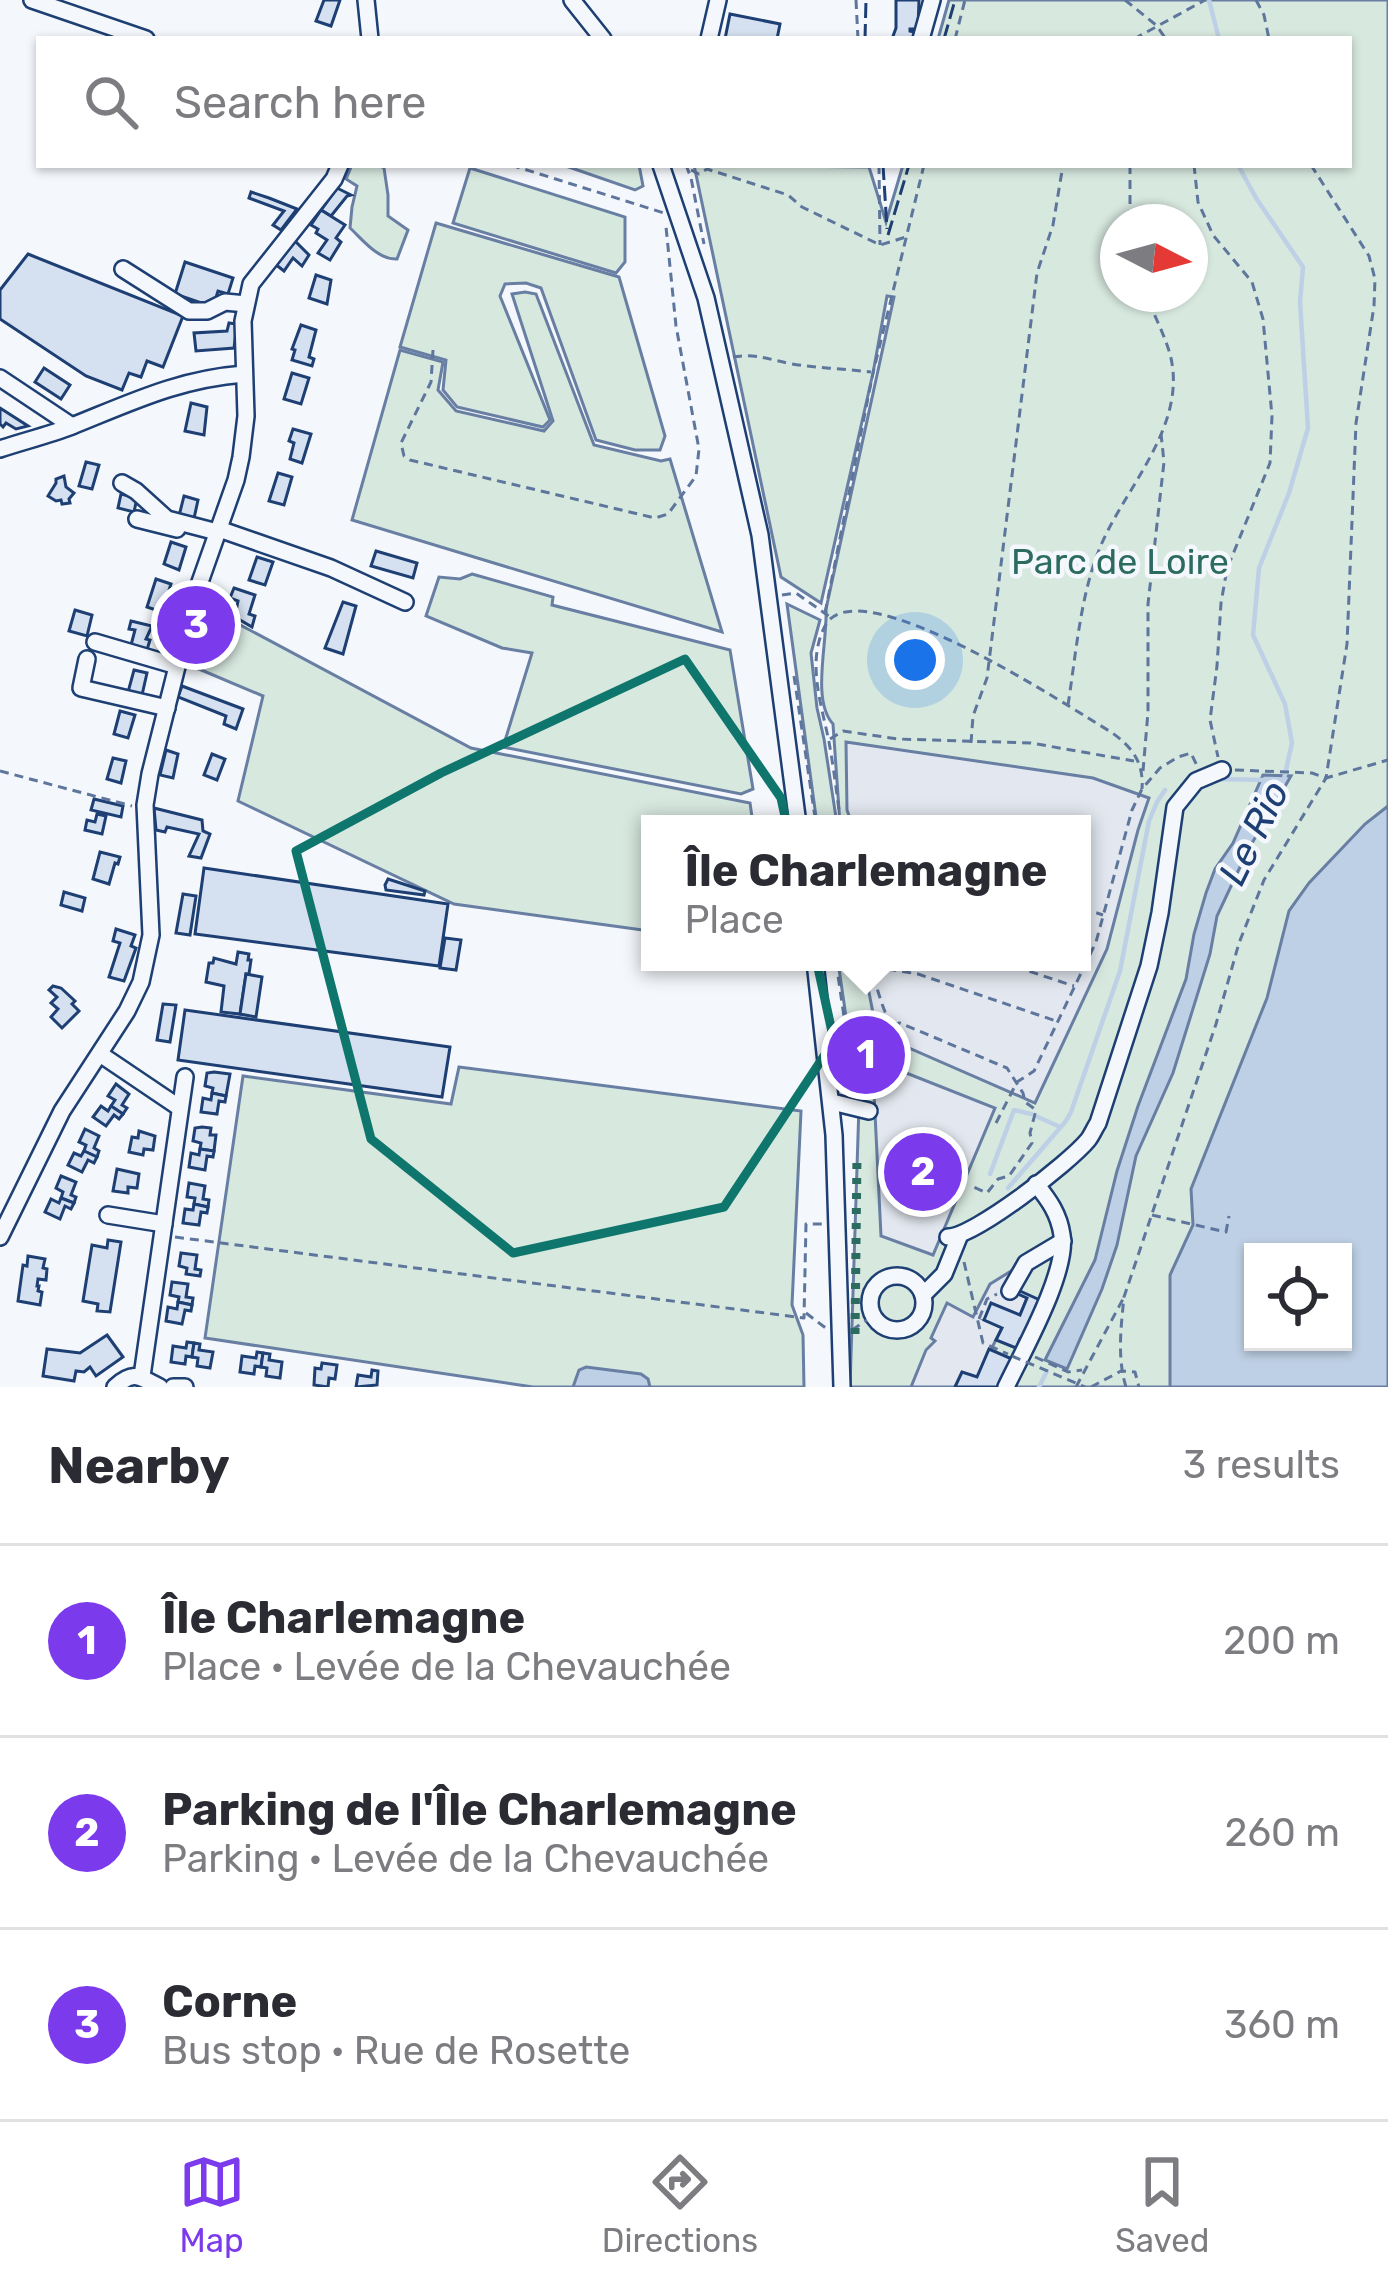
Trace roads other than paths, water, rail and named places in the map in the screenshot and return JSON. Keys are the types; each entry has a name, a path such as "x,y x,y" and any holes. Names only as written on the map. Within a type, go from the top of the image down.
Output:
{"street":[{"path":"32,0 137,36"},
{"path":"365,0 370,36"},
{"path":"572,0 601,36"},
{"path":"711,36 718,0"},
{"path":"922,36 932,0"},
{"path":"0,1237 62,1111 141,982 151,920 145,809 150,774 194,599 241,457 246,416 243,321 251,284 334,179 335,168"},
{"path":"673,170 720,351 760,535 797,815"},
{"path":"123,269 189,311 225,302 247,304"},
{"path":"0,449 167,387 244,374"},
{"path":"0,378 71,426"},
{"path":"122,483 167,519 331,568 405,602"},
{"path":"137,519 217,533"},
{"path":"95,642 177,666"},
{"path":"87,659 81,688 166,708"},
{"path":"923,1295 944,1274 953,1237 1015,1202 1088,1140 1098,1123 1149,966 1175,806 1202,779 1222,770"},
{"path":"816,971 832,1102 842,1387"},
{"path":"100,1054 180,1108"},
{"path":"142,1376 185,1077"},
{"path":"832,1102 863,1110"},
{"path":"1006,1387 1063,1253 1052,1204 1036,1184"},
{"path":"108,1216 163,1230"},
{"path":"1010,1291 1026,1263 1063,1241"},
{"path":"116,1387 142,1376 160,1387"},
{"path":"173,1387 184,1387"}],"water":[{"path":"1263,775 1291,776 1217,916 1173,1073 1136,1156 1117,1245 1067,1369 1045,1360 1095,1260 1138,1106 1186,979 1206,893"},
{"path":"1388,806 1388,1387 1170,1387 1170,1275 1193,1225 1191,1189 1267,998 1289,911 1309,883"},
{"path":"579,1370 641,1374 650,1387 573,1387"}],"waterway":[{"name":"Le Rio","path":"1209,0 1218,36"},
{"name":"Le Rio","path":"1240,168 1303,267 1300,302 1308,428 1259,568 1253,635 1285,704 1292,743 1284,779"},
{"path":"1217,779 1265,780"},
{"path":"1008,1188 1071,1112 1120,971 1149,821 1165,790"},
{"path":"990,1174 1014,1110 1031,1114"},
{"path":"1038,1117 1060,1127"},
{"name":"Le Rio","path":"1039,1387 1047,1371"}],"place":[{"name":"Corne","path":"196,625"},
{"name":"Île Charlemagne","path":"866,1055"},
{"name":"Parking de l'Île Charlemagne","path":"923,1172"}],"park label":[{"name":"Parc de Loire","path":"1120,561"}]}
